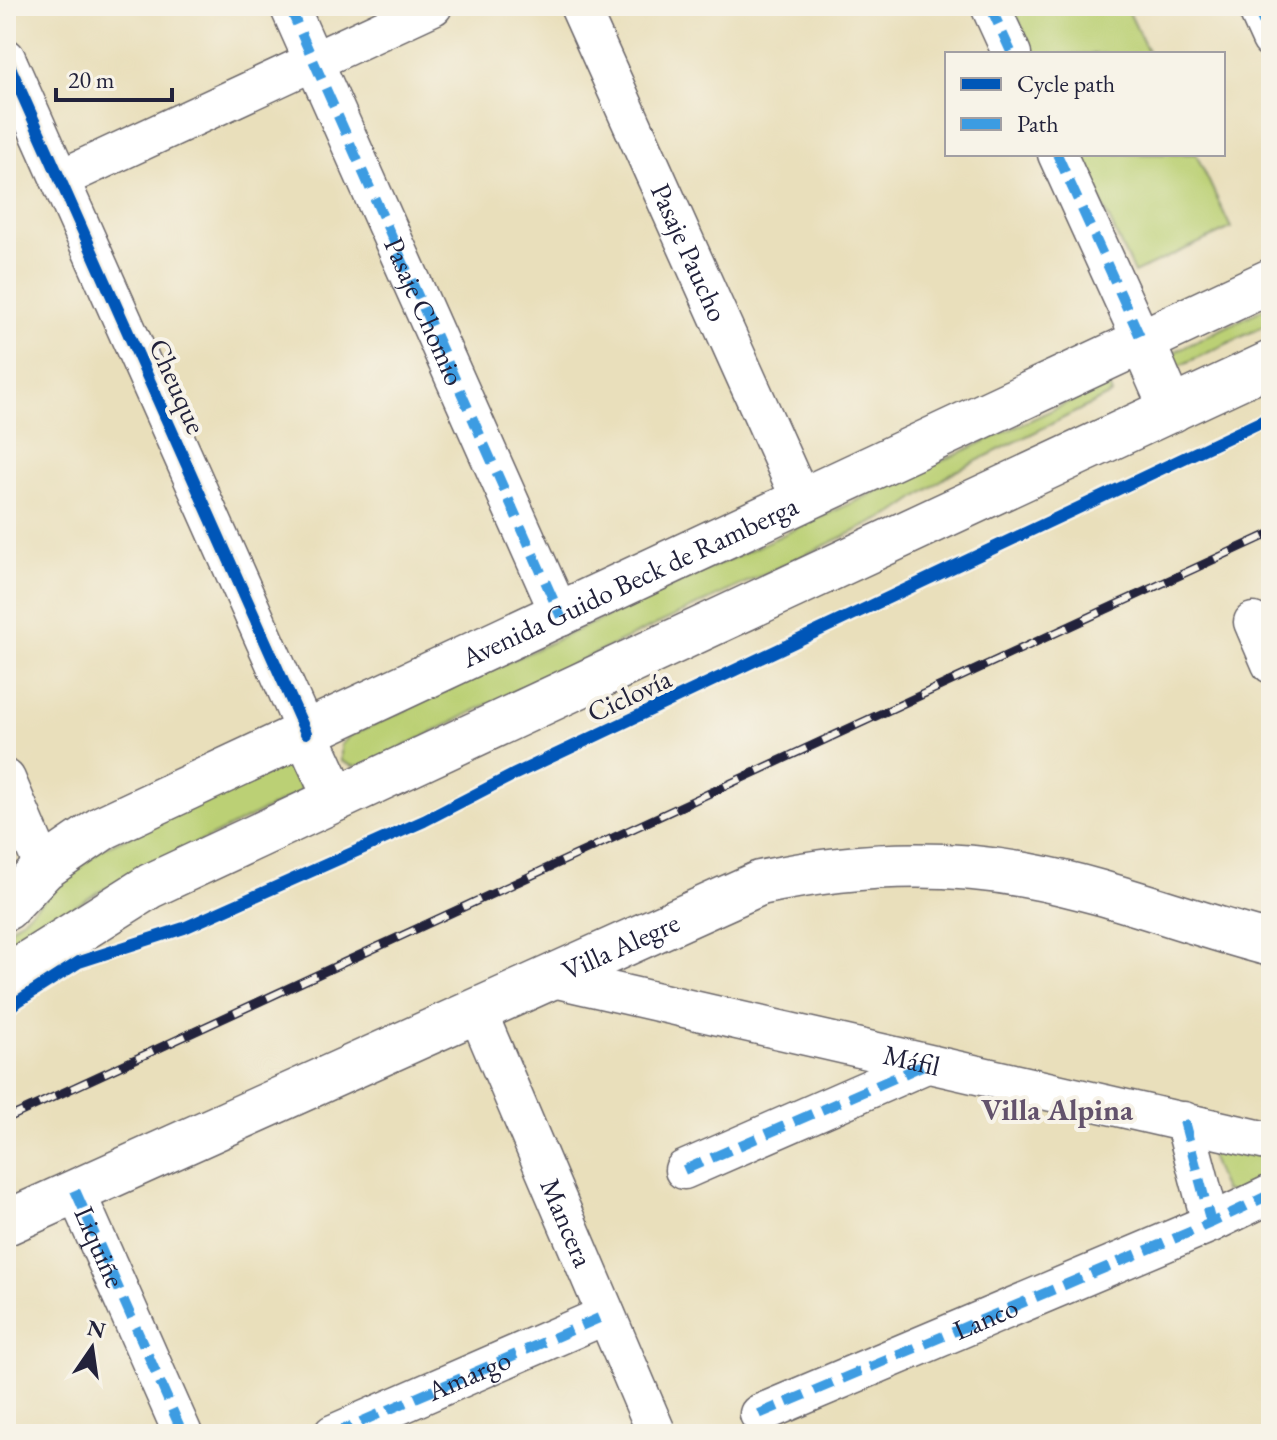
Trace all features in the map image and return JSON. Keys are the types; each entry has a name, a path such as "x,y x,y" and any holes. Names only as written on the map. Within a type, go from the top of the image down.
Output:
{"main road":[{"name":"Avenida Guido Beck de Ramberga","path":"6,908 44,868 104,827 561,617 801,500 1271,281"},
{"path":"1142,341 1172,410"},
{"path":"6,977 150,886 1271,363"},
{"path":"306,733 336,799"},
{"name":"Villa Alegre","path":"6,1223 760,883 866,866 960,867 1027,875 1271,944"}],"street":[{"name":"Pasaje Chomio","path":"289,6 561,617"},
{"path":"60,179 433,6"},
{"name":"Pasaje Paucho","path":"579,6 801,500"},
{"path":"990,6 1011,52"},
{"path":"1256,6 1271,39"},
{"name":"Cheuque","path":"6,58 306,733"},
{"path":"1058,156 1142,341"},
{"path":"1253,622 1271,664"},
{"path":"6,779 44,868"},
{"name":"Máfil","path":"553,978 1271,1142"},
{"name":"Mancera","path":"477,1011 657,1434"},
{"path":"684,1170 924,1065"},
{"path":"1184,1121 1211,1223"},
{"name":"Liquiñe","path":"75,1190 183,1434"},
{"name":"Lanco","path":"759,1414 1211,1223 1271,1194"},
{"name":"Amargo","path":"333,1434 606,1315"}],"green space":[{"path":"1012,6 1126,6 1148,52 1033,52"},
{"path":"1080,156 1197,156 1231,228 1134,273"},
{"path":"1271,305 1271,323 1175,368 1168,355"},
{"path":"1108,384 1112,394 952,473 894,513 496,700 368,765 352,766 341,761 341,745 349,736"},
{"path":"289,764 304,776 299,793 99,892 6,948 6,933 101,849"},
{"path":"1218,1147 1271,1153 1271,1175 1233,1193 1224,1191 1211,1158 1212,1150"}],"railway":[{"path":"6,1119 1271,533"}],"marked path":[{"path":"289,6 561,617"},
{"path":"990,6 1011,52"},
{"path":"1256,6 1271,39"},
{"path":"1058,156 1142,341"},
{"path":"684,1170 924,1065"},
{"path":"1184,1121 1211,1223"},
{"path":"75,1190 183,1434"},
{"path":"759,1414 1211,1223 1271,1194"},
{"path":"333,1434 606,1315"}],"cycle path":[{"path":"6,58 306,733"},
{"name":"Ciclovía","path":"6,1009 79,962 184,928 424,821 513,775 1271,417"}],"district":[{"name":"Villa Alpina","path":"1057,1109"}]}
